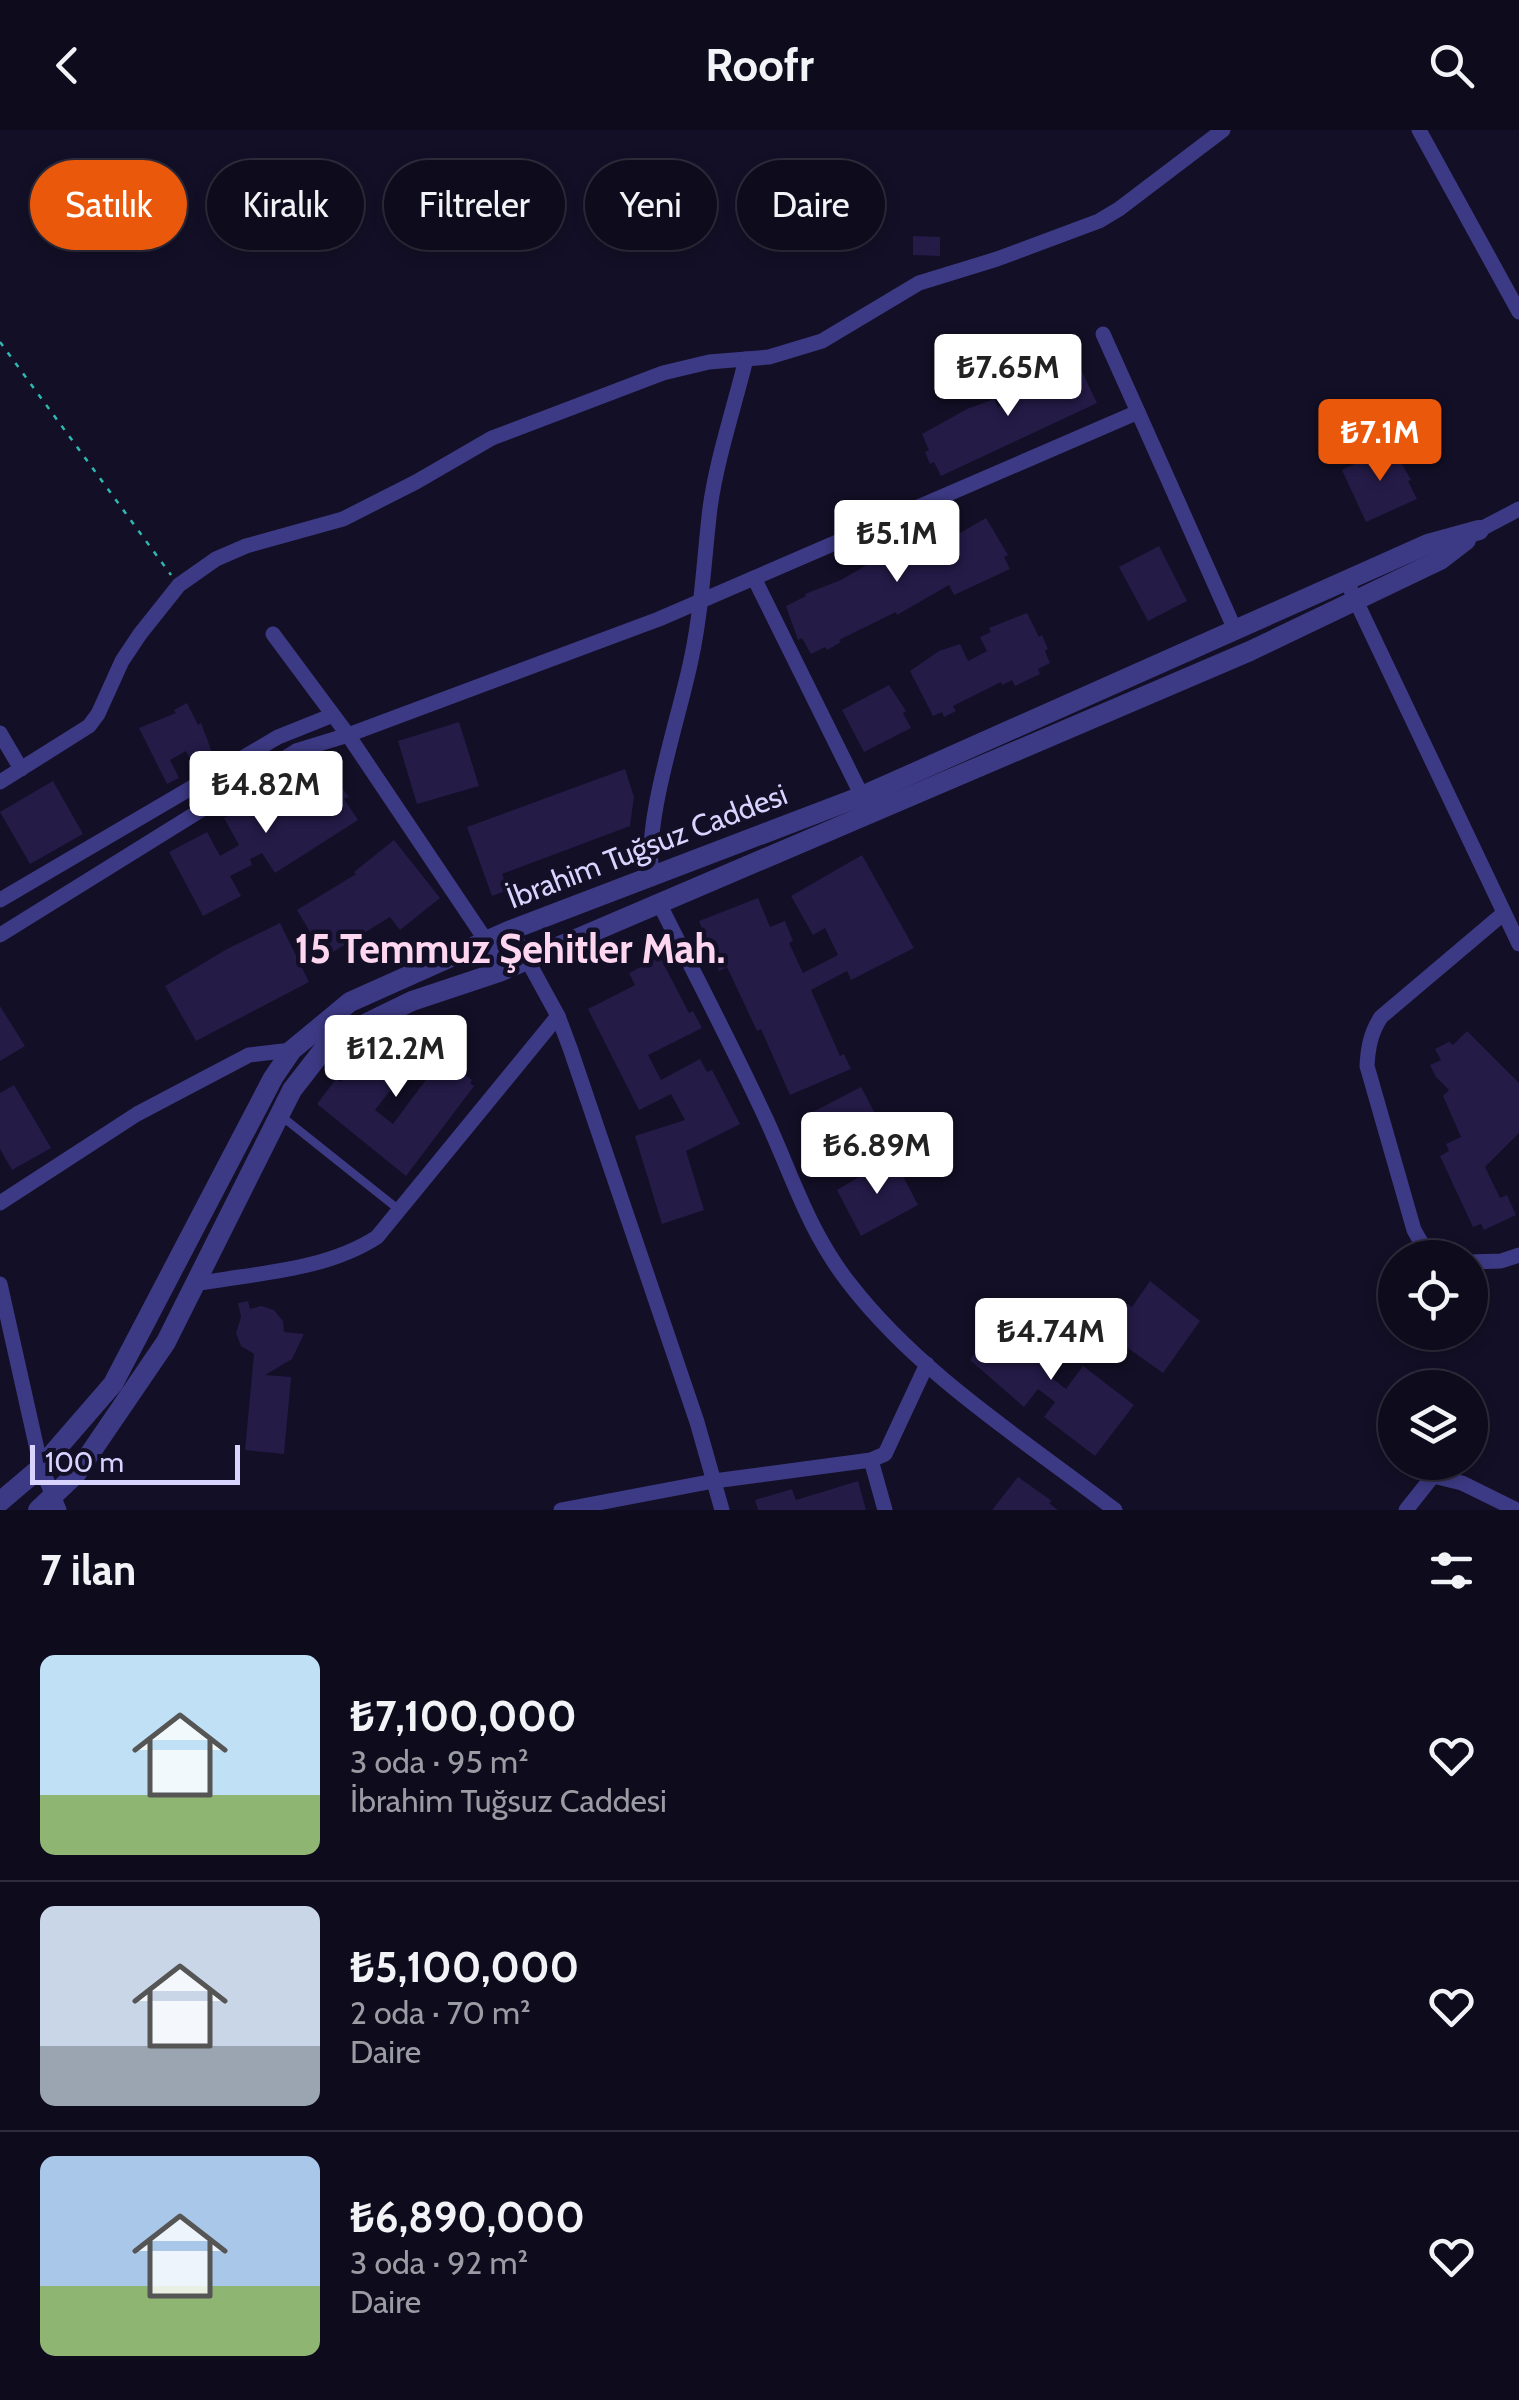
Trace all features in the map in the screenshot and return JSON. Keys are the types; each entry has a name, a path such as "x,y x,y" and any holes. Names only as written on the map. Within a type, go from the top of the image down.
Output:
{"street":[{"path":"0,782 89,726 122,661 179,585 216,559 366,509 492,438 663,372 796,351 822,342 919,283 997,260 1099,221 1223,130"},
{"path":"1419,130 1519,312"},
{"path":"1102,334 1236,632"},
{"path":"652,878 654,818 702,601 710,506 746,359"},
{"path":"0,934 296,752 348,736 702,601 1138,412"},
{"name":"İbrahim Tuğsuz Caddesi","path":"50,1505 76,1474 166,1342 292,1090 330,1041 412,1001 499,972 1250,652 1428,544 1480,530 1519,508"},
{"path":"754,578 862,796"},
{"path":"1351,591 1519,944"},
{"name":"İbrahim Tuğsuz Caddesi","path":"0,1502 41,1467 113,1384 292,1050 350,1002 510,930 862,796 1236,632 1351,591"},
{"path":"273,634 348,736 488,942 499,972"},
{"path":"0,900 278,737 333,715"},
{"path":"0,733 21,770"},
{"path":"658,902 768,1122 820,1242 874,1313 927,1364 1114,1510"},
{"path":"1420,1240 1367,1066 1370,1040 1381,1017 1504,913"},
{"path":"510,930 558,1016 602,1136 722,1510"},
{"path":"195,1284 331,1260 376,1237 558,1016"},
{"path":"0,1203 137,1114 248,1055 292,1050"},
{"path":"1488,1261 1519,1256"},
{"path":"0,1284 50,1505"},
{"path":"561,1510 714,1481 871,1460 885,1454 927,1364"},
{"path":"871,1460 884,1510"},
{"path":"1406,1510 1432,1476 1462,1484 1517,1510"}],"lane":[{"path":"280,1114 398,1208"}],"path":[{"path":"0,342 179,585"}],"building":[{"path":"913,236 940,237 940,256 913,255"},
{"path":"1075,357 1097,403 941,476 934,462 930,464 922,434 967,409 994,399 998,407 1043,386 1038,375"},
{"path":"1392,446 1417,499 1366,522 1342,470"},
{"path":"986,518 1008,555 1004,557 1010,569 954,595 949,585 897,615 896,612 839,640 827,650 825,647 811,654 802,638 798,640 786,606 887,553 911,543 916,550 951,534 953,537"},
{"path":"1159,546 1187,601 1148,621 1119,567"},
{"path":"1027,613 1048,649 1045,651 1050,663 1038,669 1040,674 1015,686 1012,680 1002,685 1001,682 953,706 956,711 944,717 942,712 933,716 910,671 939,651 960,644 968,661 987,651 980,637 991,632 989,628"},
{"path":"889,685 906,711 903,713 911,728 864,752 842,710"},
{"path":"187,703 198,725 201,723 215,760 194,766 186,751 170,760 179,778 167,784 139,728 176,713 174,710"},
{"path":"459,722 479,786 417,804 398,741"},
{"path":"323,763 349,797 344,799 358,820 275,873 262,853 250,859 252,865 230,876 241,896 203,916 169,852 207,832 220,856 239,845 224,818 261,797 264,803 287,789 284,785 303,772"},
{"path":"625,769 634,797 630,826 502,874 508,890 492,896 467,827"},
{"path":"53,781 83,834 30,864 0,812"},
{"path":"394,840 440,898 400,930 390,917 325,957 297,910 356,874"},
{"path":"862,855 914,948 851,980 847,971 811,990 840,1056 844,1054 851,1069 790,1095 761,1029 757,1031 727,967 719,971 699,921 758,898 770,927 785,921 793,941 789,943 803,973 838,955 825,928 813,935 791,896"},
{"path":"280,923 309,982 196,1041 165,986"},
{"path":"660,957 689,1013 693,1011 702,1028 648,1055 661,1080 700,1059 707,1072 712,1070 740,1124 686,1151 704,1210 662,1224 635,1136 685,1120 671,1094 639,1110 588,1009 635,985 629,973"},
{"path":"0,1006 25,1046 0,1061"},
{"path":"400,1022 427,1043 375,1110 393,1124 440,1061 447,1061 472,1080 474,1086 406,1176 317,1104 336,1079 341,1082 360,1057 364,1060 379,1039 382,1041"},
{"path":"1467,1031 1519,1083 1519,1133 1485,1167 1500,1198 1507,1195 1516,1215 1484,1230 1481,1224 1473,1227 1440,1156 1449,1151 1446,1144 1461,1137 1443,1096 1449,1090 1430,1065 1441,1060 1435,1049 1449,1042 1453,1045"},
{"path":"14,1085 51,1148 12,1170 0,1149 0,1093"},
{"path":"861,1087 887,1136 829,1166 803,1117"},
{"path":"893,1157 918,1205 861,1236 837,1190"},
{"path":"1150,1281 1200,1321 1163,1373 1111,1336 1128,1304 1132,1307"},
{"path":"248,1301 250,1309 261,1306 274,1310 283,1321 284,1332 304,1334 292,1359 265,1375 291,1377 284,1454 245,1450 254,1354 241,1346 236,1333 241,1317 238,1303"},
{"path":"1009,1308 1063,1356 1048,1375 1066,1389 1083,1366 1134,1405 1095,1456 1044,1417 1055,1402 1038,1389 1024,1407 970,1360"},
{"path":"1018,1477 1052,1501 1049,1503 1058,1510 992,1510"},
{"path":"858,1481 866,1510 758,1510 755,1500 792,1489 796,1500"}],"district":[{"name":"15 Temmuz Şehitler Mah.","path":"510,948"}]}
